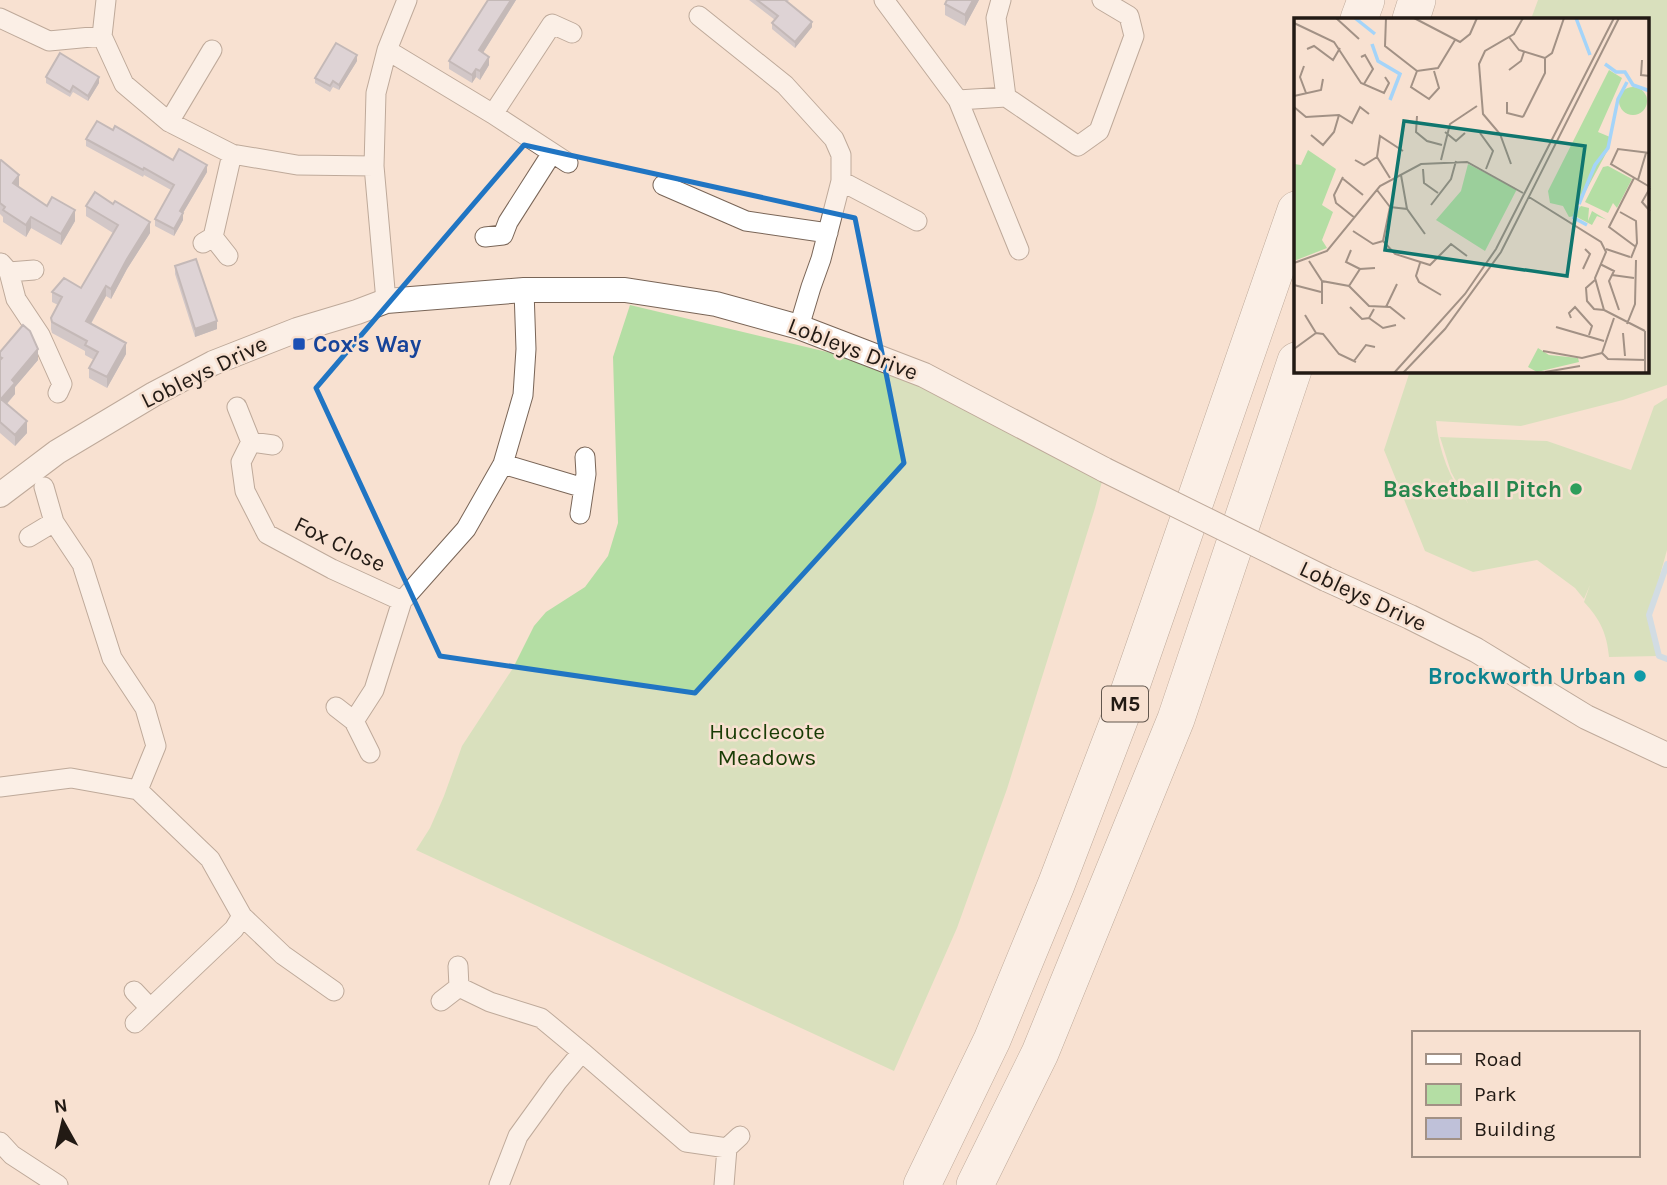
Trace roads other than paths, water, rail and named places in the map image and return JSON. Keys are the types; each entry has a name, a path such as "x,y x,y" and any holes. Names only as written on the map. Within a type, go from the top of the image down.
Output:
{"highway":[{"path":"1359,18 1366,0"},
{"path":"1411,18 1417,0"},
{"name":"M5","path":"922,1185 992,1040 1056,885 1121,715 1294,216"},
{"name":"M5","path":"975,1185 1040,1053 1176,719 1294,367"}],"street":[{"path":"106,0 102,36 124,84 169,121 232,154 297,166 373,166"},
{"path":"386,300 373,166 376,93 387,50 407,0"},
{"path":"884,0 958,100 1019,250"},
{"path":"1001,0 996,18 1006,97"},
{"path":"958,100 1006,97 1078,146 1099,131 1134,36 1129,16 1102,0"},
{"path":"699,16 785,85 834,139 841,155 841,181 799,327"},
{"path":"0,18 49,41 102,36"},
{"path":"493,114 547,19 572,33"},
{"path":"169,121 212,50"},
{"path":"387,50 560,158 508,222 503,235 485,237"},
{"path":"228,256 208,240 232,154"},
{"path":"841,181 917,222"},
{"path":"663,185 746,220 828,233"},
{"path":"34,270 5,267 16,299 40,335 54,363 62,384 58,393"},
{"path":"355,721 374,690 402,601 466,529 503,464 523,396 526,349 524,290"},
{"name":"Lobleys Drive","path":"0,495 57,452 154,394 213,363 297,330 357,312 386,300 524,290 625,290 716,304 799,327 924,375 1105,470 1476,650 1586,717 1667,755"},
{"path":"237,407 251,442 273,446"},
{"name":"Fox Close","path":"251,442 241,462 245,491 267,534 332,569 402,601"},
{"path":"580,514 585,457"},
{"path":"503,464 584,488"},
{"path":"44,487 54,522 82,564 112,658 145,708 156,746 138,790"},
{"path":"29,537 54,522"},
{"path":"336,707 355,721 370,753"},
{"path":"0,787 71,778 138,790 210,859 242,916 283,955 334,990"},
{"path":"135,1023 233,929 242,916"},
{"path":"458,967 459,987"},
{"path":"441,1002 459,987"},
{"path":"459,987 490,1002 541,1017 685,1142 734,1142 724,1185"},
{"path":"134,991 150,1008"},
{"path":"499,1185 518,1136 556,1082 582,1052"},
{"path":"0,1142 12,1155 58,1185"}],"waterway":[{"path":"1667,564 1649,615 1659,656 1667,659"}],"place":[{"name":"Cox's Way","path":"299,344"},
{"name":"Basketball Pitch","path":"1576,489"},
{"name":"Brockworth Urban","path":"1640,676"}],"park label":[{"name":"Hucclecote Meadows","path":"767,744"}]}
